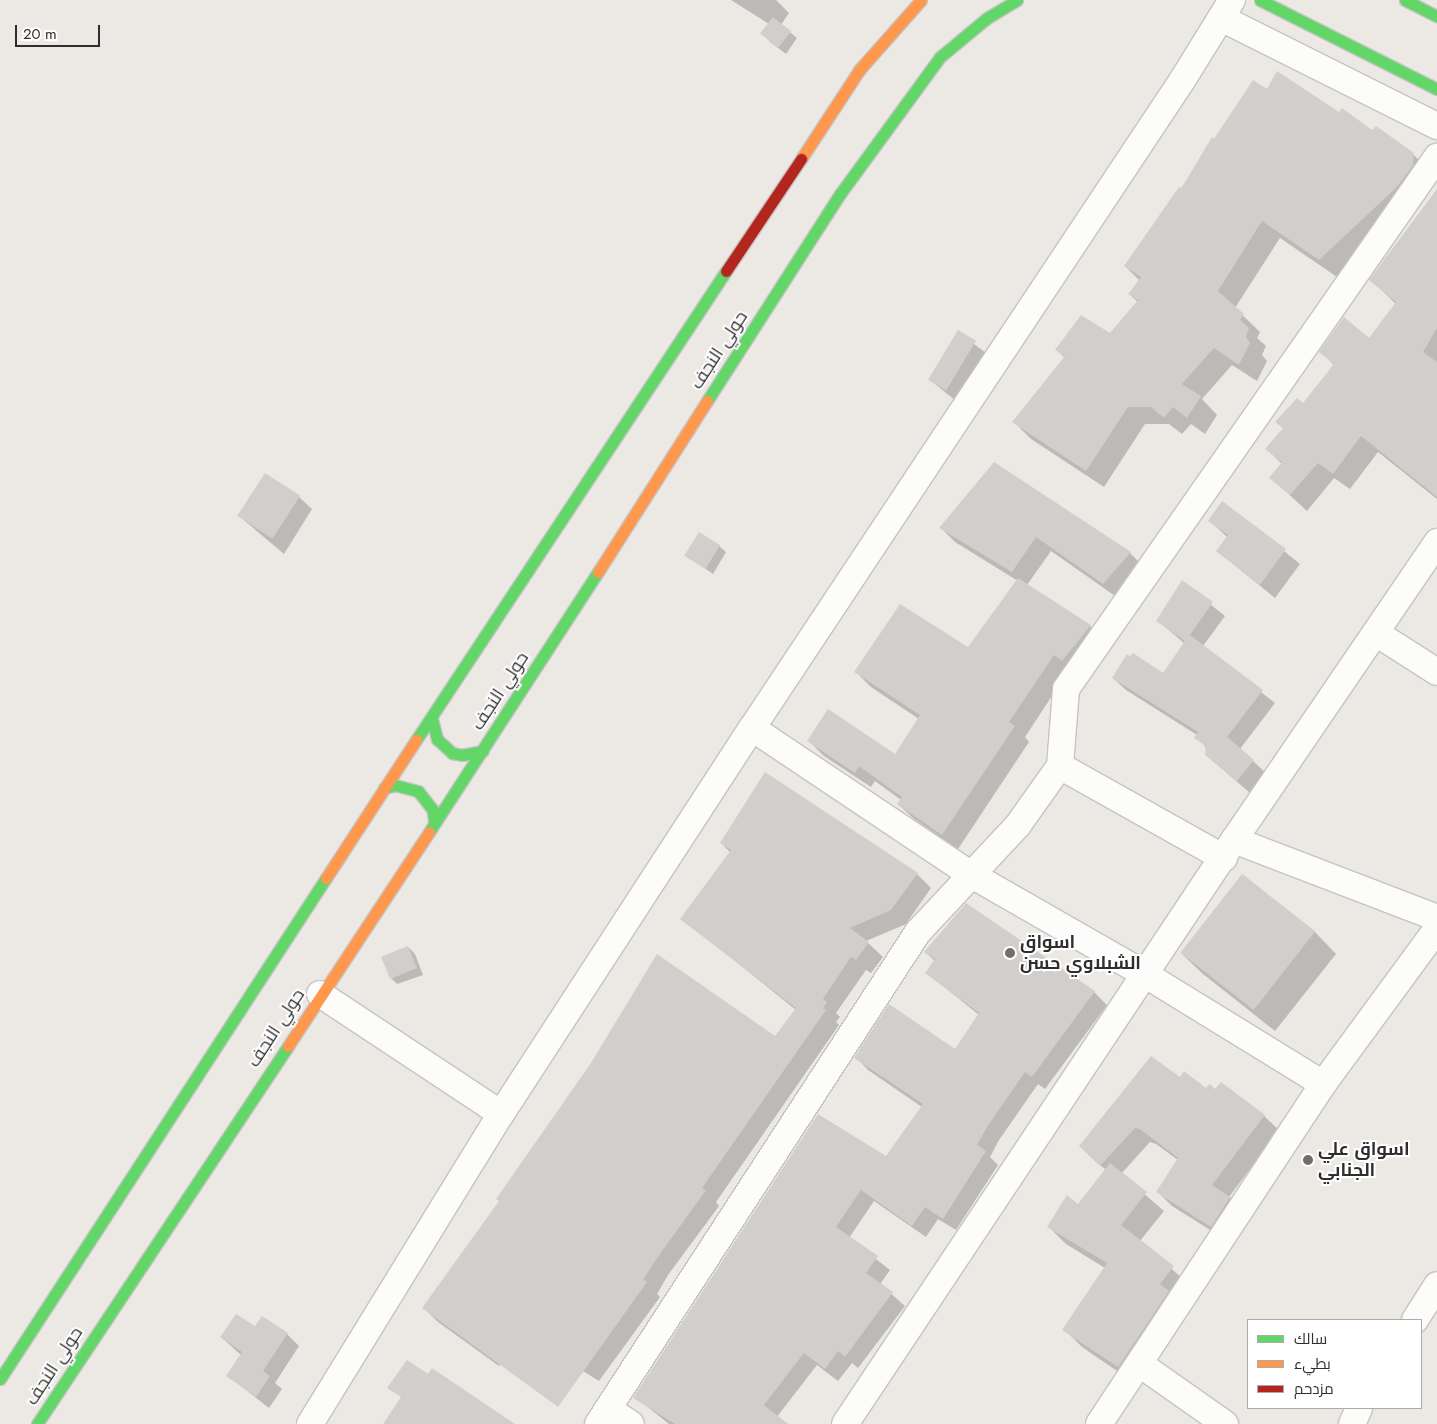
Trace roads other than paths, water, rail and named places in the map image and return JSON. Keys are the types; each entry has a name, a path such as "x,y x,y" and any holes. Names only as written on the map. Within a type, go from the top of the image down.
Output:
{"main road":[{"name":"حولي النجف","path":"0,1379 384,788 432,719 860,69 921,0"},
{"name":"حولي النجف","path":"37,1424 482,751 840,194 940,57 987,18 1017,0"},
{"path":"1260,0 1437,88"},
{"path":"1405,0 1436,10"},
{"path":"432,719 437,739 452,753 462,755 482,751"},
{"path":"384,788 395,785 418,791 427,799 434,822"}],"street":[{"path":"310,1424 501,1114 752,728 1226,9 1437,126"},
{"path":"630,1424 603,1417 918,932 970,874 1018,825 1060,766 1066,689 1437,157"},
{"path":"845,1424 1229,849 1437,542"},
{"path":"1376,633 1437,672"},
{"path":"752,728 970,874 1146,975 1323,1084"},
{"path":"1060,766 1229,849 1437,918"},
{"path":"1099,1424 1323,1084 1437,929"},
{"path":"320,994 501,1114"},
{"path":"1416,1319 1437,1285"},
{"path":"1140,1364 1225,1424"}],"place":[{"name":"اسواق الشبلاوي حسن","path":"1010,953"},
{"name":"اسواق علي الجنابي","path":"1308,1160"}]}
